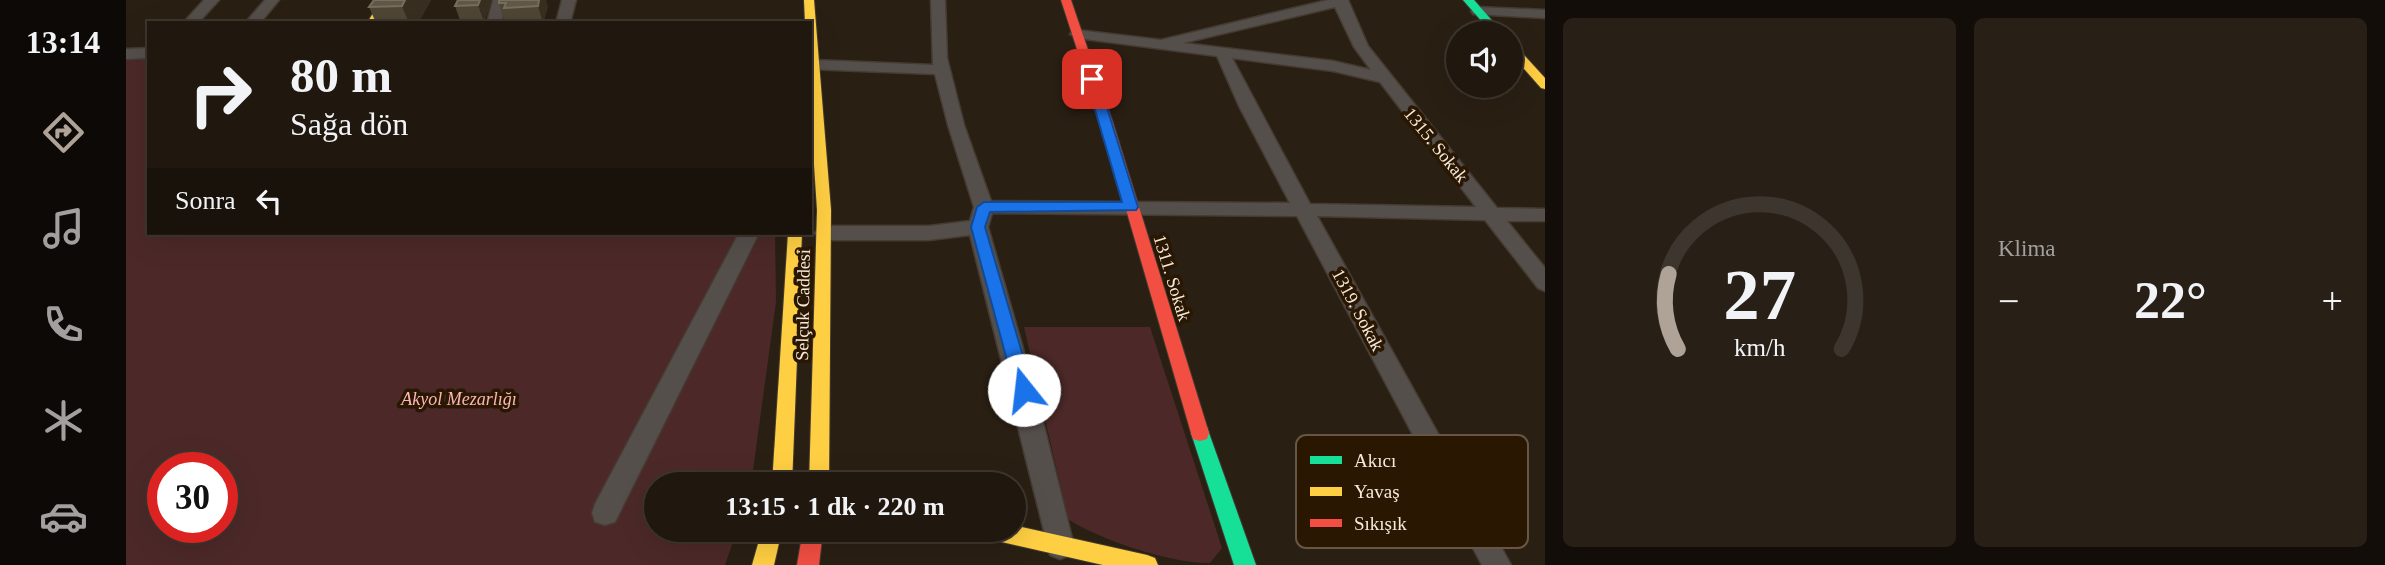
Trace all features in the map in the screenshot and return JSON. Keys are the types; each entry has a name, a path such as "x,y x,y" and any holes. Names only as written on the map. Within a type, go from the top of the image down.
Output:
{"street":[{"path":"192,21 212,0"},
{"path":"254,21 272,0"},
{"path":"373,21 386,0"},
{"path":"495,21 500,0"},
{"path":"564,21 569,0"},
{"name":"Selçuk Caddesi","path":"809,0 811,21"},
{"path":"938,0 942,70 1024,390 1060,545"},
{"name":"1311. Sokak","path":"1066,0 1107,123 1188,399 1245,565"},
{"path":"1159,46 1341,1"},
{"name":"1315. Sokak","path":"1341,1 1361,47 1545,283"},
{"path":"1473,5 1545,14"},
{"path":"1473,5 1487,21"},
{"path":"1077,34 1333,66 1384,78"},
{"name":"Selçuk Caddesi","path":"812,39 824,233 819,472"},
{"path":"126,54 147,53"},
{"name":"1319. Sokak","path":"1224,53 1247,106 1426,435"},
{"path":"1523,60 1545,85"},
{"path":"814,65 942,70"},
{"path":"824,233 929,233 981,217 1131,207 1545,215"},
{"path":"605,513 748,235"},
{"path":"783,472 794,235"},
{"path":"1026,537 1147,565"},
{"path":"763,565 769,542"},
{"path":"808,565 811,542"},
{"name":"1319. Sokak","path":"1488,548 1497,565"}],"green space":[{"name":"Akyol Mezarlığı","path":"147,56 147,235 775,235 776,302 753,472 644,472 644,542 733,542 725,565 126,565 126,57"},
{"path":"1024,327 1150,327 1222,548 1210,563 1177,559 1137,549 1098,535 1068,519"}],"building":[{"path":"374,0 405,0 402,6 369,7"},
{"path":"458,0 480,0 478,5 455,6"},
{"path":"499,0 539,0 538,6 504,8 506,3 499,3"}],"traffic: fast":[{"path":"1468,0 1487,21"},
{"path":"1200,433 1245,565"}],"traffic: slow":[{"path":"373,21 386,0"},
{"path":"809,0 810,21"},
{"path":"812,42 824,210 819,472"},
{"path":"1523,60 1545,85"},
{"path":"783,472 795,235"},
{"path":"1026,538 1147,565"},
{"path":"763,565 769,542"}],"traffic: jam":[{"path":"1066,0 1107,123 1200,433"},
{"path":"808,565 811,542"}],"route":[{"path":"1024,390 978,227 984,207 1131,207 1092,79"}]}
